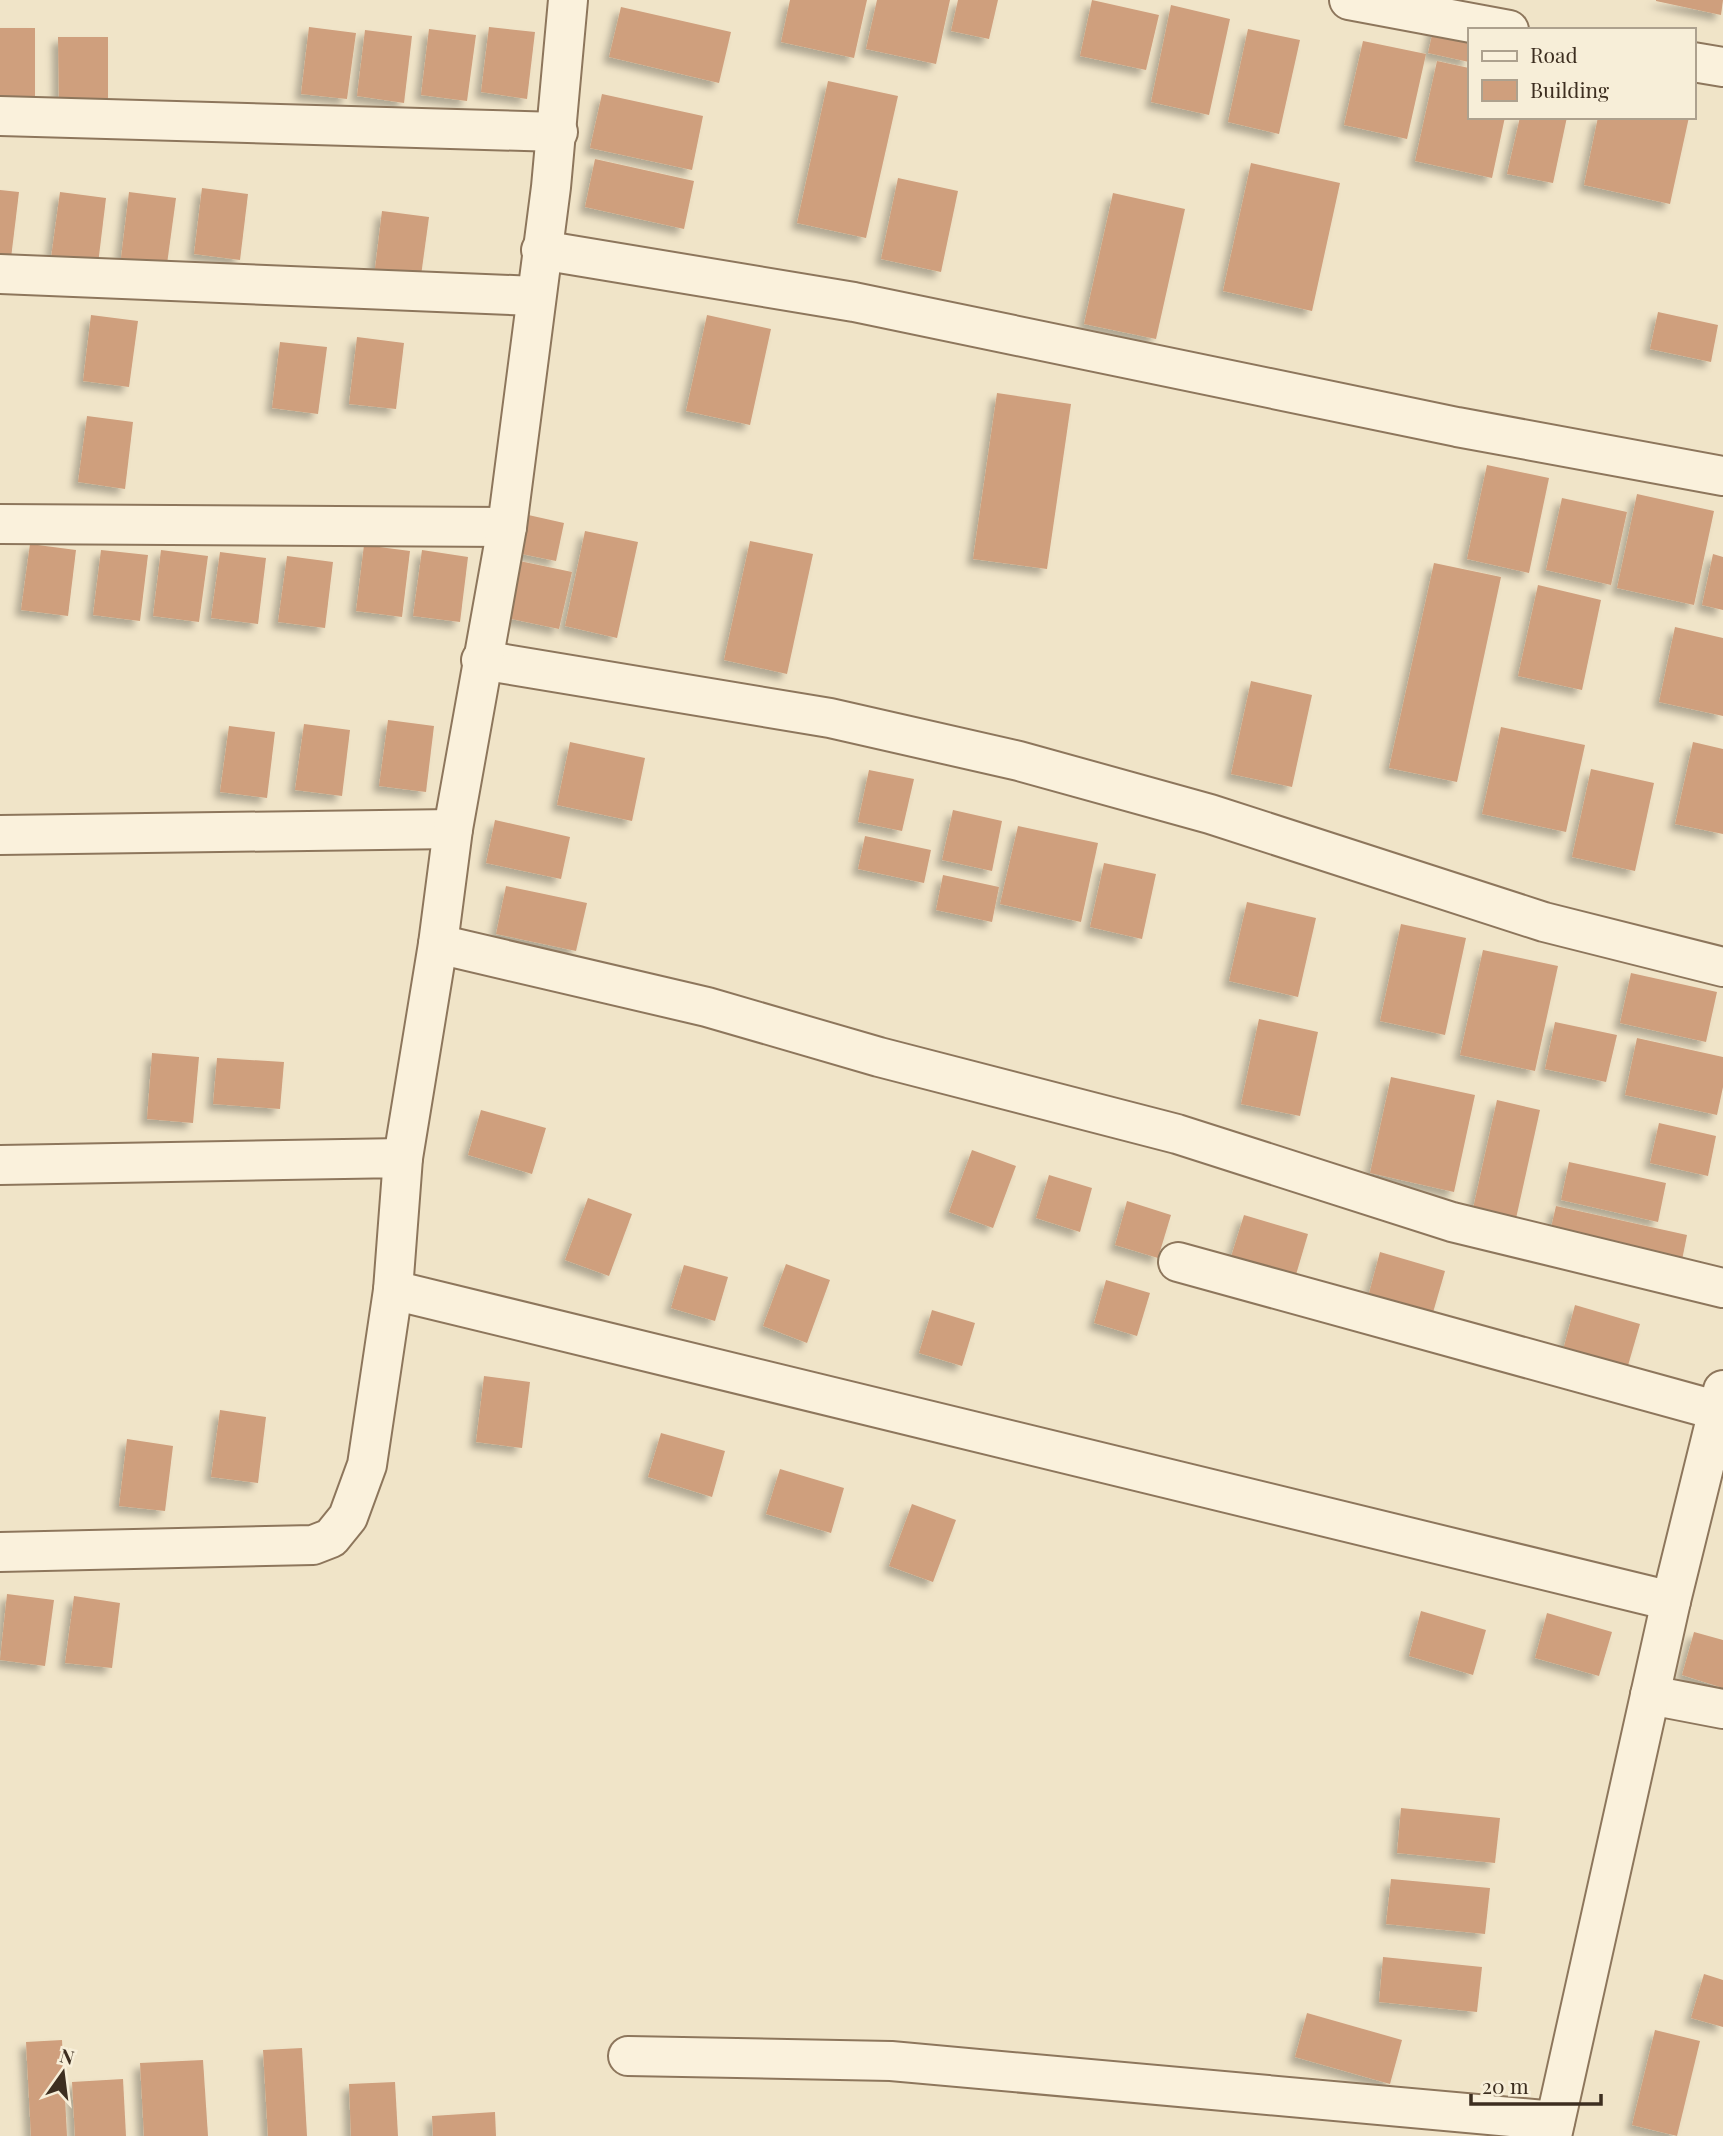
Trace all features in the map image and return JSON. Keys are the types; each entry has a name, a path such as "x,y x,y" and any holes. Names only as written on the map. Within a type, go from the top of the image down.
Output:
{"street":[{"path":"0,1552 313,1545 331,1538 348,1517 366,1465 393,1290 403,1158 438,944 453,829 481,660 507,527 558,132 568,0"},
{"path":"1349,0 1498,28"},
{"path":"1695,62 1723,67"},
{"path":"0,116 558,132"},
{"path":"541,250 854,302 1457,427 1723,476"},
{"path":"0,274 535,296"},
{"path":"0,524 507,527"},
{"path":"481,660 830,718 1019,761 1210,814 1544,922 1723,967"},
{"path":"0,835 453,829"},
{"path":"438,944 707,1007 879,1057 1177,1134 1452,1222 1723,1288"},
{"path":"0,1165 403,1158"},
{"path":"628,2056 891,2061 1553,2128 1671,1601 1721,1401 1178,1262"},
{"path":"393,1290 1671,1601"},
{"path":"1650,1695 1723,1709"}],"building":[{"path":"790,0 867,0 854,58 781,42"},
{"path":"877,0 950,0 936,64 866,49"},
{"path":"958,0 998,0 989,39 951,31"},
{"path":"1092,0 1159,15 1146,70 1080,56"},
{"path":"1656,0 1723,0 1721,15 1656,1"},
{"path":"1171,5 1230,19 1209,115 1151,102"},
{"path":"621,7 731,32 719,83 609,57"},
{"path":"1436,17 1468,30 1468,62 1428,53"},
{"path":"309,27 356,33 347,99 301,94"},
{"path":"489,27 535,32 527,99 481,92"},
{"path":"0,28 35,28 35,98 0,98"},
{"path":"429,29 476,35 467,101 421,95"},
{"path":"1248,29 1300,40 1279,134 1228,122"},
{"path":"365,30 412,36 404,103 357,96"},
{"path":"58,37 108,37 108,101 59,102"},
{"path":"1363,41 1426,54 1407,139 1344,125"},
{"path":"1437,61 1468,68 1468,119 1505,119 1492,178 1415,161"},
{"path":"828,81 898,96 866,238 797,223"},
{"path":"602,94 703,116 692,170 590,148"},
{"path":"1520,119 1567,119 1553,183 1507,174"},
{"path":"1598,119 1689,119 1670,204 1584,185"},
{"path":"595,159 694,181 684,229 585,207"},
{"path":"1251,163 1340,183 1312,311 1223,291"},
{"path":"898,178 958,191 941,272 881,259"},
{"path":"202,188 248,194 240,260 194,254"},
{"path":"0,190 19,192 11,258 0,257"},
{"path":"60,192 106,198 98,264 51,258"},
{"path":"129,192 176,198 167,264 121,258"},
{"path":"1113,193 1185,209 1156,339 1084,324"},
{"path":"382,211 429,217 420,283 374,277"},
{"path":"1658,312 1718,325 1711,362 1650,349"},
{"path":"91,315 138,321 129,387 83,381"},
{"path":"707,315 771,329 750,425 686,411"},
{"path":"357,337 404,343 396,409 349,404"},
{"path":"280,342 327,347 318,414 272,408"},
{"path":"997,393 1071,404 1047,569 973,559"},
{"path":"87,416 133,422 125,489 78,482"},
{"path":"1487,465 1549,478 1529,573 1467,559"},
{"path":"1637,494 1714,511 1694,605 1617,588"},
{"path":"1562,498 1627,512 1611,585 1546,570"},
{"path":"515,512 564,523 556,561 507,551"},
{"path":"585,531 638,542 617,638 565,626"},
{"path":"750,541 813,554 787,674 724,660"},
{"path":"30,544 76,550 68,616 21,610"},
{"path":"364,545 410,551 402,617 356,611"},
{"path":"101,550 148,555 140,621 93,615"},
{"path":"161,550 208,556 199,622 153,616"},
{"path":"422,550 468,557 460,622 413,616"},
{"path":"220,552 266,558 258,624 211,618"},
{"path":"1713,554 1723,557 1723,610 1702,605"},
{"path":"287,556 333,562 325,628 278,622"},
{"path":"510,559 572,572 559,629 497,616"},
{"path":"1434,563 1501,577 1457,782 1389,768"},
{"path":"1538,585 1601,600 1582,690 1518,676"},
{"path":"1675,627 1723,638 1723,716 1659,702"},
{"path":"1251,681 1312,695 1292,787 1231,774"},
{"path":"388,720 434,726 426,792 379,786"},
{"path":"304,724 350,730 342,796 295,790"},
{"path":"229,726 275,732 267,798 220,792"},
{"path":"1501,727 1585,745 1566,832 1482,814"},
{"path":"570,742 645,758 632,821 557,805"},
{"path":"1693,742 1723,749 1723,834 1675,824"},
{"path":"1591,769 1654,783 1635,871 1572,857"},
{"path":"869,770 914,779 902,831 858,822"},
{"path":"953,810 1002,821 992,871 942,860"},
{"path":"495,820 570,837 561,879 486,863"},
{"path":"1018,826 1098,843 1081,922 1000,904"},
{"path":"865,836 931,850 924,883 858,869"},
{"path":"1104,863 1156,874 1142,939 1090,927"},
{"path":"943,875 999,887 992,922 936,910"},
{"path":"506,886 587,903 576,951 496,934"},
{"path":"1247,902 1316,918 1298,997 1229,981"},
{"path":"1401,924 1466,938 1445,1035 1380,1021"},
{"path":"1483,950 1558,966 1535,1071 1460,1055"},
{"path":"1631,973 1717,992 1706,1042 1620,1023"},
{"path":"1259,1019 1318,1032 1300,1116 1241,1104"},
{"path":"1555,1022 1617,1035 1606,1082 1545,1069"},
{"path":"1637,1038 1723,1057 1723,1087 1717,1115 1625,1095"},
{"path":"152,1053 199,1057 193,1123 147,1119"},
{"path":"217,1058 284,1062 280,1109 213,1104"},
{"path":"1391,1077 1475,1095 1454,1192 1370,1173"},
{"path":"1497,1100 1540,1110 1515,1223 1472,1213"},
{"path":"481,1110 546,1128 532,1174 468,1155"},
{"path":"1659,1123 1716,1136 1708,1176 1650,1163"},
{"path":"972,1150 1016,1166 993,1228 949,1212"},
{"path":"1569,1162 1666,1183 1658,1222 1561,1200"},
{"path":"1049,1175 1092,1188 1080,1232 1036,1218"},
{"path":"588,1198 632,1214 609,1276 565,1260"},
{"path":"1127,1201 1171,1215 1158,1258 1115,1245"},
{"path":"1556,1206 1687,1235 1680,1270 1548,1241"},
{"path":"1244,1215 1308,1234 1295,1278 1230,1260"},
{"path":"1380,1252 1445,1271 1432,1316 1368,1297"},
{"path":"786,1264 830,1280 807,1343 763,1326"},
{"path":"684,1265 728,1277 715,1321 671,1308"},
{"path":"1106,1280 1150,1293 1137,1336 1094,1323"},
{"path":"1575,1305 1640,1324 1627,1369 1563,1350"},
{"path":"932,1310 975,1323 962,1366 919,1353"},
{"path":"484,1376 530,1382 522,1448 476,1442"},
{"path":"220,1410 266,1417 258,1483 211,1477"},
{"path":"661,1433 725,1451 712,1497 648,1477"},
{"path":"127,1439 173,1446 165,1511 119,1506"},
{"path":"780,1469 844,1488 831,1533 766,1514"},
{"path":"912,1504 956,1520 933,1582 889,1566"},
{"path":"7,1594 54,1600 45,1666 0,1660"},
{"path":"74,1596 120,1603 112,1668 65,1663"},
{"path":"1421,1611 1486,1630 1473,1675 1409,1656"},
{"path":"1547,1613 1612,1632 1599,1676 1535,1658"},
{"path":"1694,1632 1723,1640 1723,1688 1682,1675"},
{"path":"1401,1808 1500,1818 1495,1863 1397,1853"},
{"path":"1391,1879 1490,1888 1485,1934 1386,1924"},
{"path":"1383,1957 1482,1967 1477,2012 1379,2002"},
{"path":"1704,1974 1723,1980 1723,2027 1691,2018"},
{"path":"1307,2013 1402,2040 1390,2084 1295,2057"},
{"path":"1655,2030 1700,2041 1677,2136 1632,2125"},
{"path":"62,2040 67,2136 31,2136 26,2042"},
{"path":"302,2048 307,2136 268,2136 263,2050"},
{"path":"203,2060 208,2136 144,2136 140,2063"},
{"path":"123,2079 126,2136 75,2136 72,2082"},
{"path":"395,2082 398,2136 351,2136 349,2084"},
{"path":"495,2112 496,2136 433,2136 432,2116"}]}
